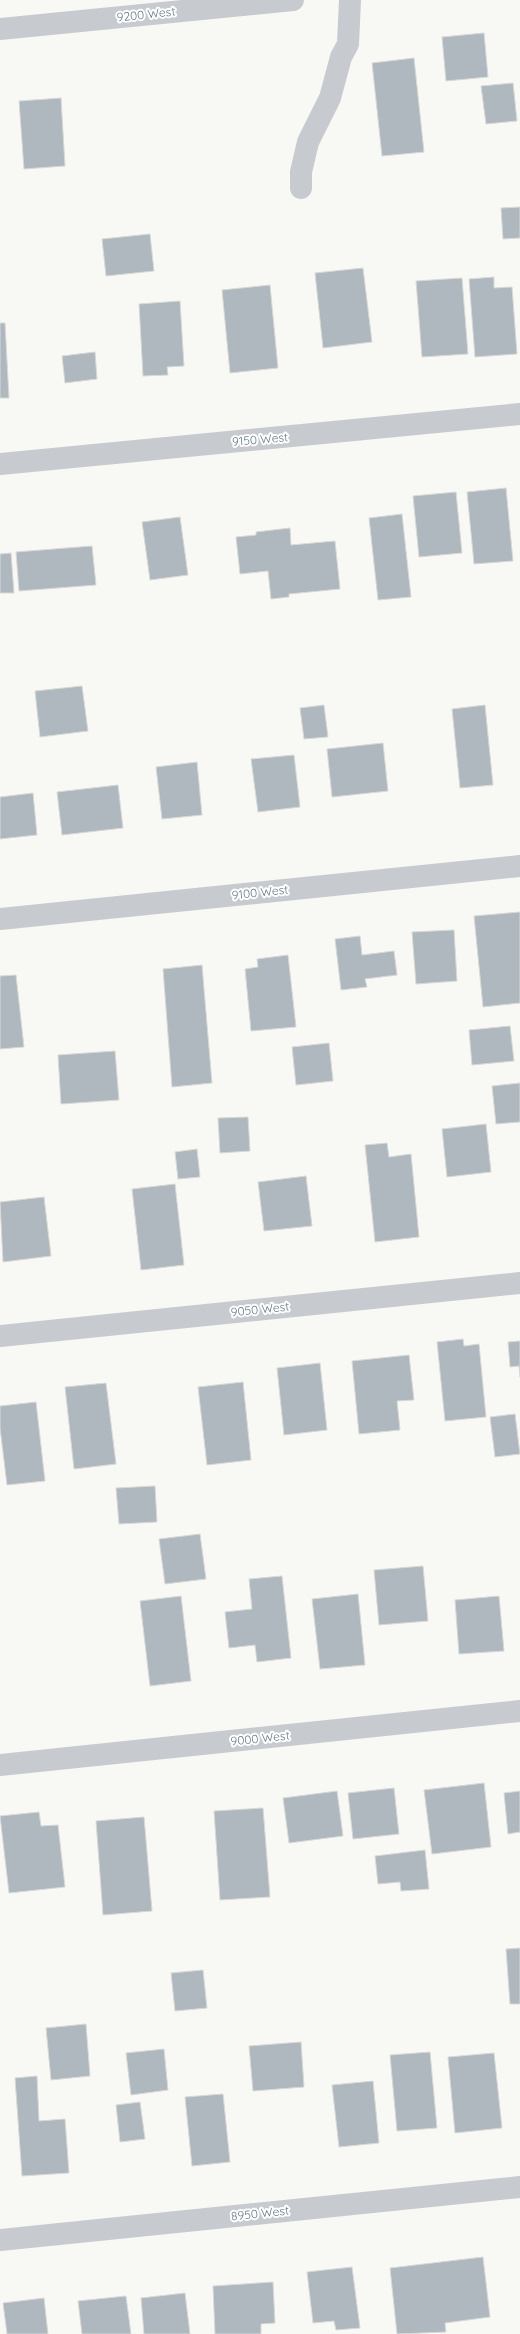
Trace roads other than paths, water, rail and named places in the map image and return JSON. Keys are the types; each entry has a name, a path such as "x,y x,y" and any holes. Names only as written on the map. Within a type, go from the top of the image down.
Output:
{"street":[{"name":"9200 West","path":"0,29 293,0"},
{"path":"300,188 301,172 308,142 330,98 341,57 348,44 350,0"},
{"name":"9150 West","path":"0,464 520,414"},
{"name":"9100 West","path":"0,919 520,866"},
{"name":"9050 West","path":"0,1336 520,1283"},
{"name":"9000 West","path":"0,1765 520,1711"},
{"name":"8950 West","path":"0,2240 520,2187"}]}
